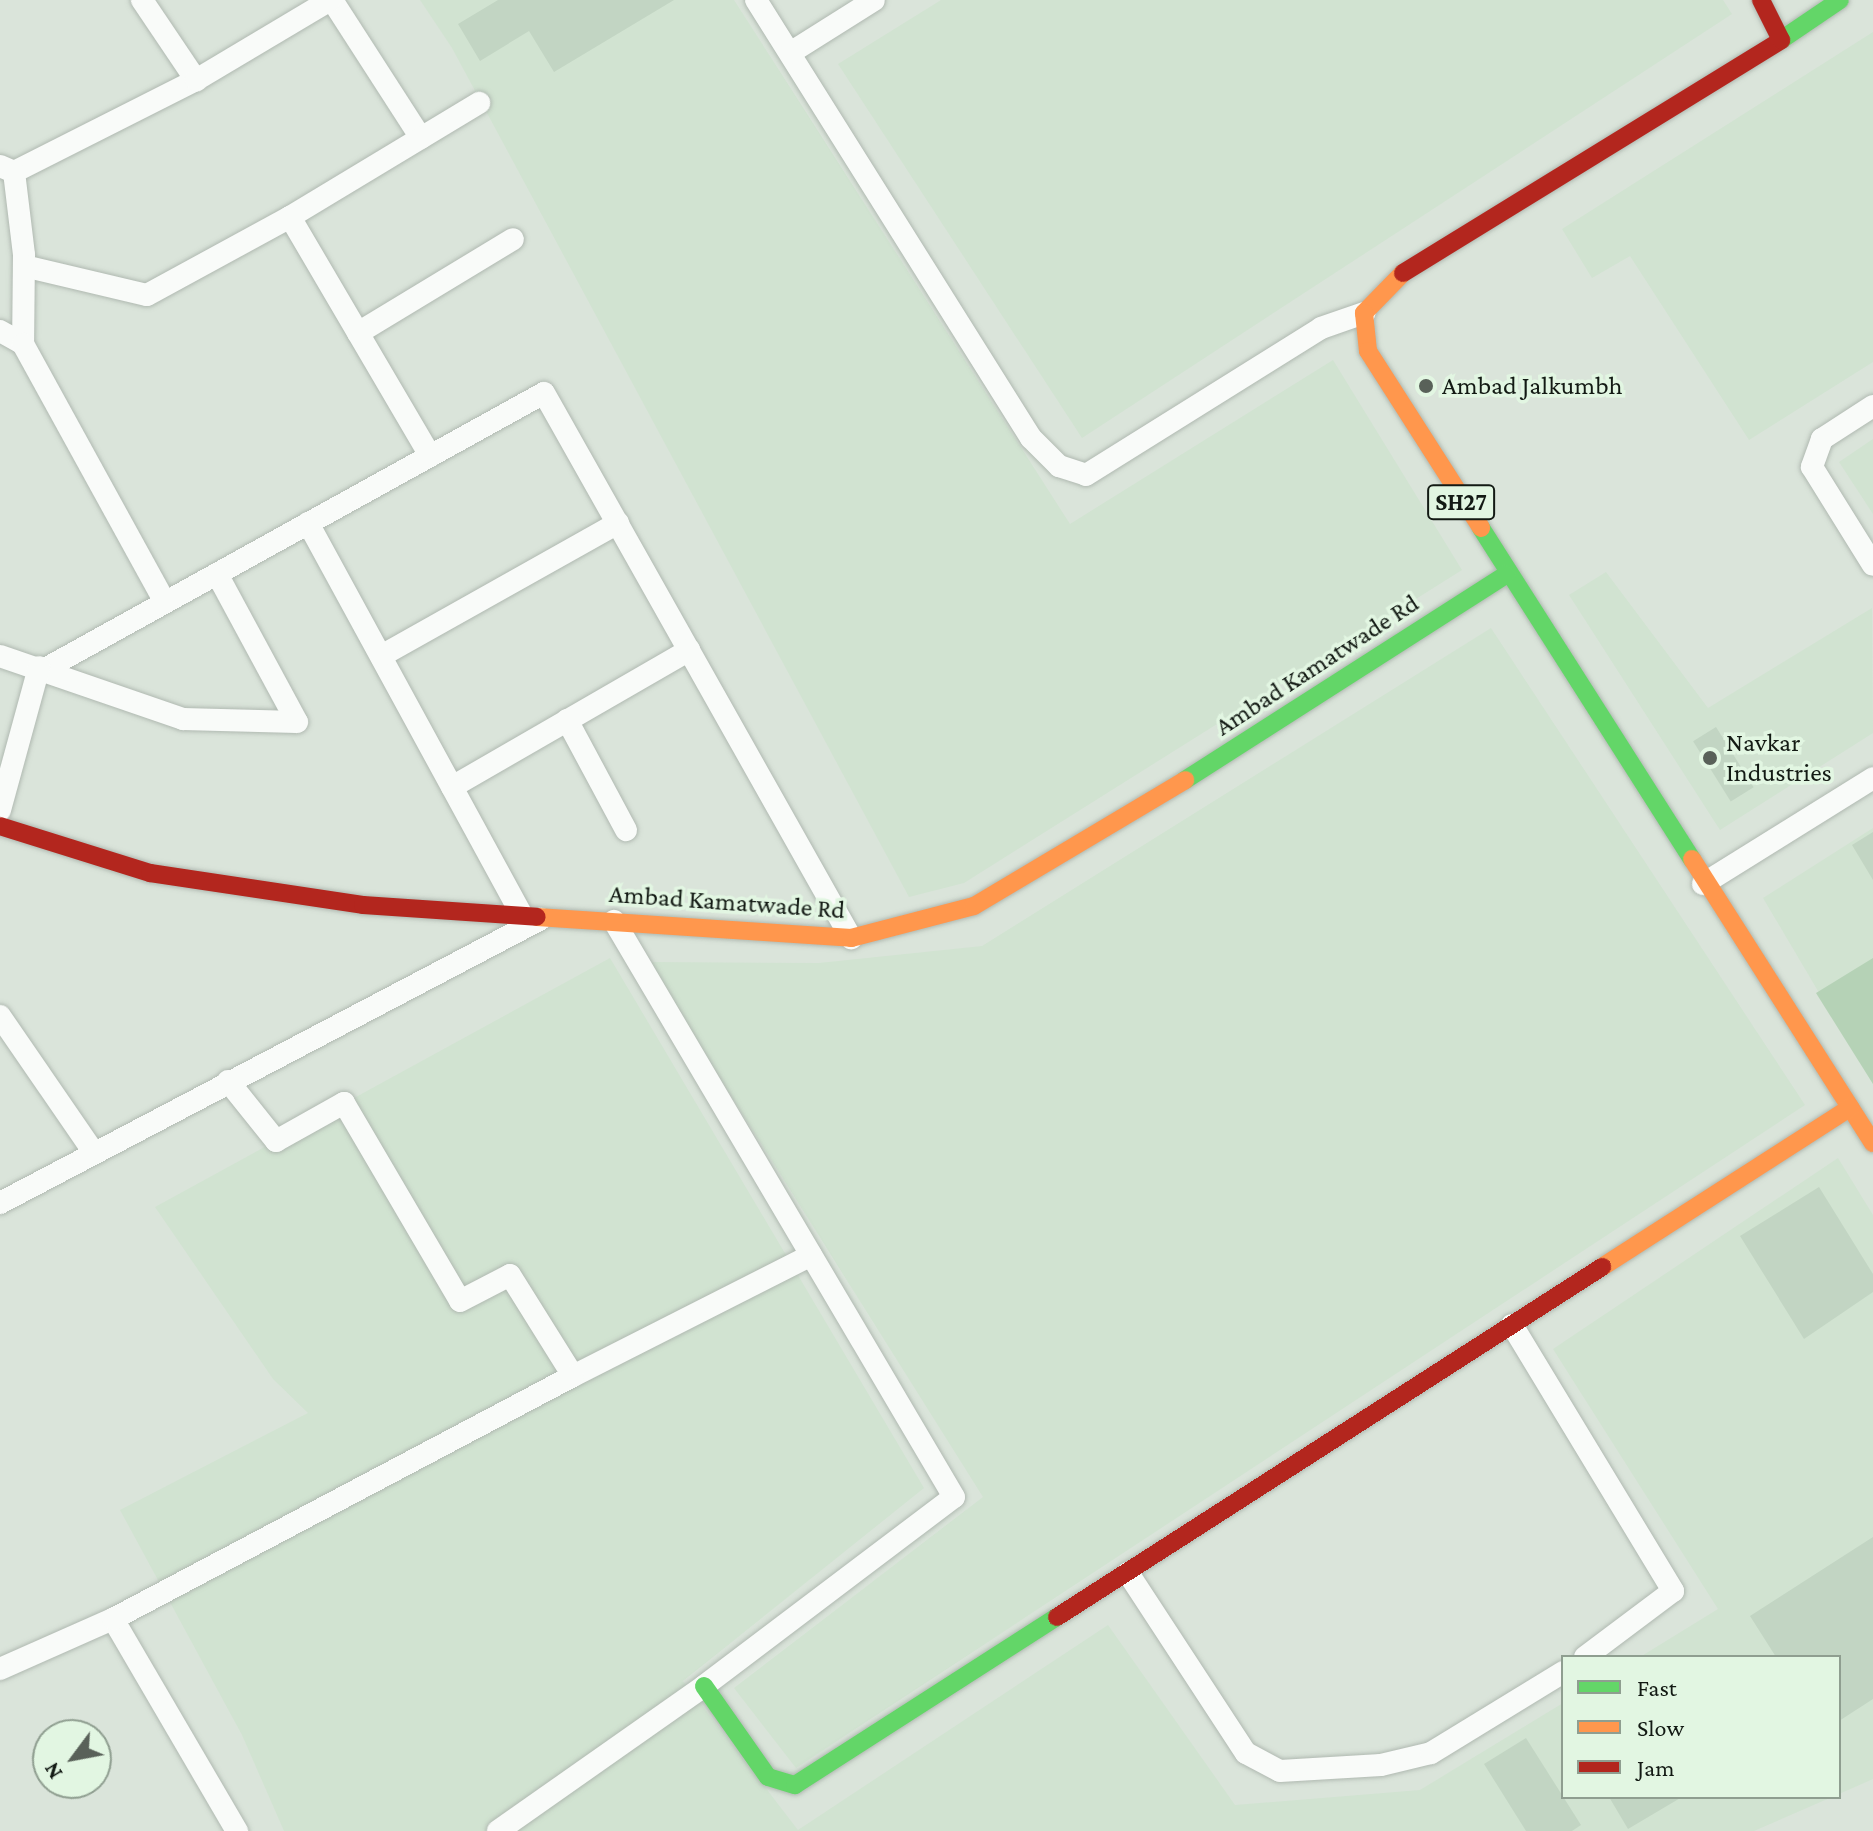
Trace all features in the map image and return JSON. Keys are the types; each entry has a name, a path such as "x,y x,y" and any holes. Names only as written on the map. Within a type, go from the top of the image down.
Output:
{"street":[{"path":"142,0 196,80"},
{"path":"165,602 23,344 24,266 7,169 196,80 331,0 421,138"},
{"path":"756,0 1031,438 1059,466 1086,475 1321,328 1364,313 1391,280 1781,40 1840,0"},
{"path":"790,53 874,0"},
{"path":"1761,0 1781,40"},
{"path":"24,266 147,295 290,217 479,103"},
{"path":"290,217 430,456"},
{"path":"358,333 513,239"},
{"name":"SH27","path":"1364,313 1368,351 1703,884 1873,1143"},
{"path":"0,331 23,344"},
{"path":"0,810 42,668 544,393 851,938"},
{"path":"1873,406 1822,439 1812,467 1873,565"},
{"path":"0,1203 534,917 452,787 308,523"},
{"path":"381,656 618,523"},
{"path":"0,656 183,719 297,722 217,574"},
{"name":"Ambad Kamatwade Rd","path":"0,826 150,873 363,905 851,938 974,906 1095,838 1506,575"},
{"path":"452,787 689,650"},
{"path":"567,720 626,830"},
{"path":"1703,884 1873,778"},
{"path":"498,1831 704,1686 954,1497 614,921"},
{"path":"0,1016 94,1153"},
{"path":"228,1081 276,1141 344,1103 460,1301 510,1275 573,1376"},
{"path":"704,1686 768,1777 778,1784 795,1785 1850,1108"},
{"path":"0,1669 113,1619 573,1376 811,1255"},
{"path":"1512,1325 1673,1591 1588,1655"},
{"path":"1128,1573 1246,1753 1280,1771 1381,1765 1431,1753 1561,1673"},
{"path":"113,1619 237,1831"}],"shaded area":[{"path":"420,0 734,0 1070,524 1333,360 1462,570 964,883 909,897 452,48"},
{"path":"941,0 1723,0 1732,14 1082,438 838,64"},
{"path":"1873,32 1873,362 1749,440 1630,256 1592,278 1562,229"},
{"path":"1873,439 1873,514 1839,462"},
{"path":"1606,572 1708,708 1872,608 1873,733 1720,830 1569,595"},
{"path":"1491,628 1805,1105 796,1768 734,1688 983,1497 647,962 819,963 982,946"},
{"path":"1873,828 1873,1084 1763,898"},
{"path":"610,958 924,1488 683,1681 798,1830 1108,1625 1235,1805 1420,1790 1561,1704 1561,1799 1827,1799 1754,1831 284,1831 242,1735 120,1510 308,1413 273,1379 155,1207"},
{"path":"1873,958 1873,1084 1816,993"},
{"path":"1838,1158 1873,1215 1873,1779 1841,1793 1841,1655 1643,1655 1718,1609 1553,1349"}],"building":[{"path":"498,0 674,0 554,72 529,31 480,61 458,24"},
{"path":"1716,727 1754,787 1731,802 1693,741"},
{"path":"1873,832 1873,880 1852,845"},
{"path":"1819,1187 1873,1274 1873,1292 1804,1339 1740,1236"},
{"path":"1873,1537 1873,1699 1841,1720 1841,1655 1775,1655 1750,1616"},
{"path":"1526,1738 1561,1793 1561,1799 1565,1799 1581,1825 1572,1831 1526,1831 1484,1764"},
{"path":"1610,1799 1679,1799 1628,1829"}],"traffic: fast":[{"path":"1781,40 1840,0"},
{"path":"1481,528 1692,859"},
{"path":"1185,780 1506,575"},
{"path":"704,1686 768,1777 795,1785 1057,1617"}],"traffic: slow":[{"path":"1403,273 1364,313 1368,351 1481,528"},
{"path":"537,917 851,938 974,906 1185,780"},
{"path":"1692,859 1873,1143"},
{"path":"1602,1267 1850,1108"}],"traffic: jam":[{"path":"1403,273 1781,40 1761,0"},
{"path":"0,826 150,873 363,905 537,917"},
{"path":"1057,1617 1602,1267"}],"place":[{"name":"Ambad Jalkumbh","path":"1426,386"},
{"name":"Navkar Industries","path":"1710,758"}]}
